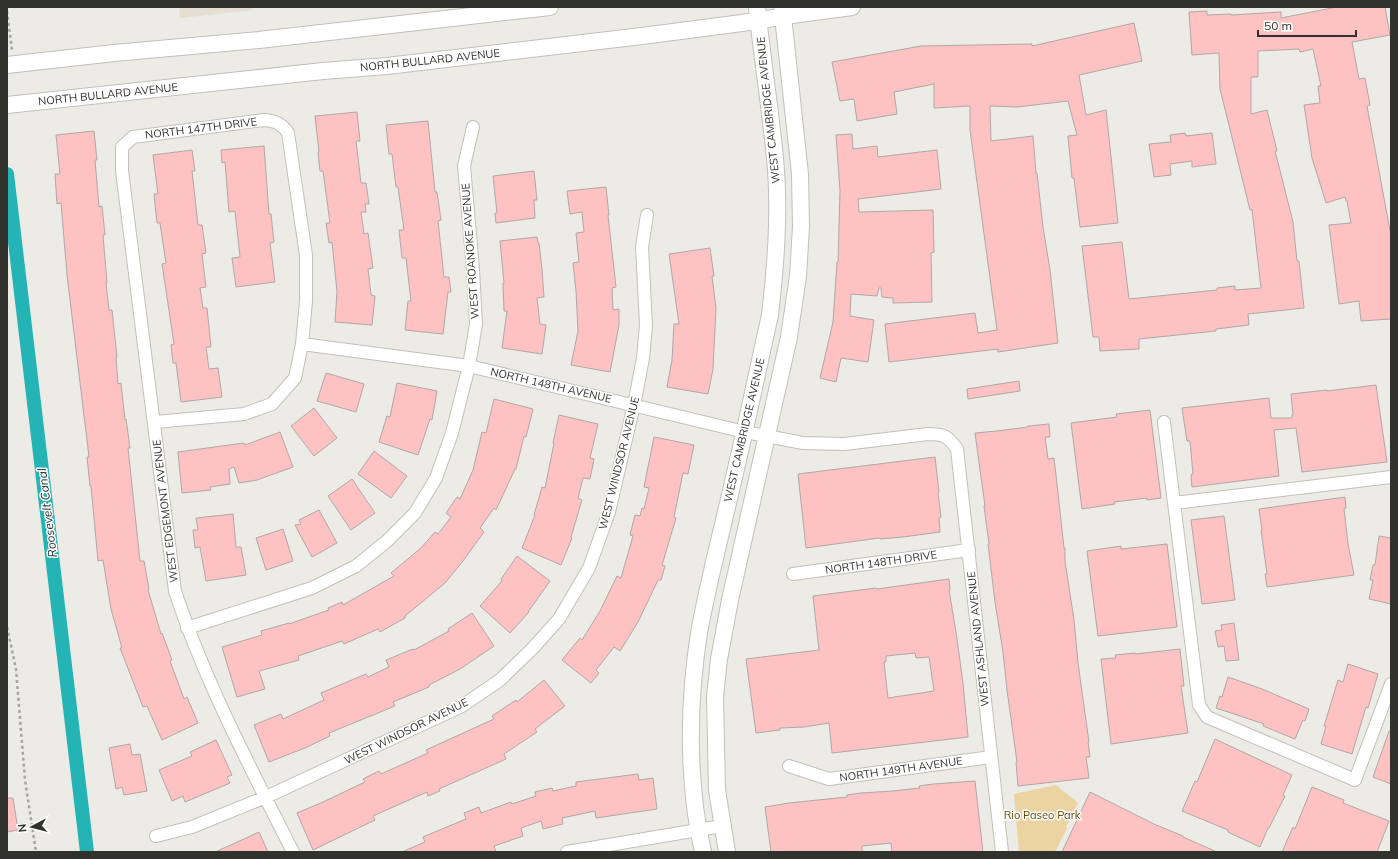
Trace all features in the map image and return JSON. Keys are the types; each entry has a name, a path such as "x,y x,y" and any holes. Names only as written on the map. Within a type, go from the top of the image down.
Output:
{"street":[{"path":"10,65 114,53 267,39 550,7"},
{"name":"NORTH BULLARD AVENUE","path":"9,105 316,72 387,66 642,36 758,14 852,7"},
{"name":"WEST CAMBRIDGE AVENUE","path":"727,852 717,790 715,697 719,659 766,436 789,337 798,276 801,227 799,161 783,12"},
{"name":"WEST CAMBRIDGE AVENUE","path":"703,852 694,792 692,760 693,687 696,661 705,606 770,315 777,228 775,158 758,14"},
{"name":"NORTH 147TH DRIVE","path":"122,147 133,137 264,120 274,121 283,125 288,133 291,147 306,255 306,300 302,344"},
{"name":"WEST ROANOKE AVENUE","path":"187,628 312,588 356,566 387,541 415,513 436,478 452,433 469,366 476,324 464,166 473,128"},
{"name":"WEST EDGEMONT AVENUE","path":"122,147 122,170 155,422 175,591 187,628 208,677 293,852"},
{"name":"WEST WINDSOR AVENUE","path":"156,836 192,827 266,797 462,706 500,680 533,648 558,619 590,568 609,512 634,405 643,358 646,325 642,247 647,215"},
{"path":"155,422 244,414 272,404 295,378 302,344"},
{"name":"NORTH 148TH AVENUE","path":"302,344 469,366 744,432 803,443 844,444 928,434 941,434"},
{"path":"1164,422 1199,705 1207,717 1355,780 1391,684"},
{"name":"WEST ASHLAND AVENUE","path":"941,434 951,440 957,449 1002,852"},
{"path":"1174,504 1391,477"},
{"name":"NORTH 148TH DRIVE","path":"793,574 969,550"},
{"name":"NORTH 149TH AVENUE","path":"789,766 829,779 991,757"},
{"path":"567,852 722,826"}],"path":[{"path":"7,11 10,65"},
{"path":"7,627 16,669 26,780 36,852"}],"shaded area":[{"path":"179,7 252,7 252,10 180,18"}],"green space":[{"name":"Rio Paseo Park","path":"1056,785 1078,803 1055,852 1019,852 1014,794"}],"building":[{"path":"1337,7 1385,7 1390,35 1352,42 1359,79 1365,78 1370,105 1367,106 1391,236 1391,319 1361,321 1359,301 1339,304 1329,225 1351,223 1345,197 1326,203 1312,158 1304,105 1320,103 1318,86 1321,86 1313,49 1300,52 1299,49 1258,51 1258,77 1251,77 1251,114 1267,110 1277,151 1275,151 1293,222 1304,308 1248,314 1249,325 1216,329 1216,331 1139,339 1139,349 1100,351 1099,337 1093,337 1082,246 1122,242 1129,299 1217,290 1217,288 1235,286 1235,290 1261,288 1252,209 1250,210 1220,89 1219,53 1192,55 1189,12 1207,11 1207,15 1231,15 1281,12 1281,18"},
{"path":"1134,23 1142,61 1079,75 1086,115 1106,110 1118,223 1080,227 1074,178 1072,178 1068,136 1077,135 1068,101 1017,107 990,106 991,141 1033,136 1036,173 1050,270 1058,343 998,352 998,349 889,362 885,324 975,313 978,333 997,330 970,130 970,106 934,108 934,84 894,92 897,114 857,121 854,99 840,101 832,62 921,46 1032,44 1032,46"},
{"path":"357,112 360,141 356,141 361,183 366,183 369,204 365,204 366,212 361,212 364,234 368,233 373,268 368,269 371,295 375,296 372,325 335,322 337,292 332,242 329,243 326,223 330,223 323,171 320,171 315,116"},
{"path":"428,121 435,192 437,192 441,220 438,221 444,277 449,277 451,292 448,292 443,334 405,330 408,301 411,301 406,258 402,258 399,230 404,230 398,187 396,187 392,154 389,154 386,125"},
{"path":"94,131 99,207 102,206 105,235 103,235 106,283 109,310 112,310 118,384 121,383 130,448 128,448 140,561 144,561 148,590 161,634 162,633 172,660 170,661 184,699 187,697 198,723 162,740 147,706 143,707 120,648 122,648 111,609 103,560 98,561 87,457 89,457 67,275 61,203 57,204 55,174 60,174 56,135"},
{"path":"1185,133 1186,136 1212,133 1216,164 1192,167 1192,161 1170,164 1171,175 1154,177 1149,144 1171,142 1170,135"},
{"path":"852,134 853,149 877,146 878,157 937,150 941,189 858,199 859,212 933,210 934,252 931,253 932,302 893,303 893,298 882,297 881,288 879,288 877,296 851,294 850,316 874,320 868,362 841,358 836,382 820,378 833,322 838,262 840,191 836,135"},
{"path":"264,146 269,214 271,214 274,242 270,243 275,282 236,287 232,258 240,257 235,211 229,212 225,162 222,163 221,150"},
{"path":"192,150 195,171 192,171 198,225 202,225 206,253 202,254 206,287 200,288 203,308 207,308 211,347 206,347 209,369 218,368 222,397 181,402 176,363 173,363 171,345 174,344 162,264 166,263 160,223 157,223 154,194 158,194 153,155"},
{"path":"534,171 537,200 534,200 535,218 496,223 495,213 497,213 493,176"},
{"path":"606,187 616,287 612,288 613,310 619,309 619,325 610,372 571,365 578,331 573,263 579,262 576,233 584,232 582,212 570,214 567,191"},
{"path":"537,237 539,243 544,297 537,298 540,324 546,325 542,354 502,348 507,311 504,311 504,283 500,241"},
{"path":"710,248 716,308 713,369 708,394 667,387 672,360 674,324 679,324 669,254"},
{"path":"326,373 364,384 356,412 317,401"},
{"path":"1019,381 1020,391 968,399 967,389"},
{"path":"397,383 437,391 432,420 430,419 418,455 379,442 387,416 390,417"},
{"path":"1376,385 1387,462 1302,472 1296,428 1274,430 1279,476 1192,487 1191,475 1193,474 1190,441 1187,441 1182,408 1269,398 1271,418 1292,418 1291,394"},
{"path":"494,399 533,409 526,437 524,436 516,469 496,510 494,508 480,528 484,532 445,583 405,616 405,618 380,632 378,629 344,644 342,641 298,656 299,660 259,671 265,689 237,697 222,647 262,635 261,631 289,624 329,610 328,608 342,602 343,605 394,576 391,573 421,548 435,532 438,534 451,517 446,513 457,497 460,499 473,470 482,432 486,433"},
{"path":"314,408 337,438 314,456 291,426"},
{"path":"1150,410 1161,498 1114,502 1115,504 1082,509 1071,423 1117,417 1116,414"},
{"path":"559,415 598,424 590,458 594,459 590,479 583,478 578,498 582,500 571,537 572,538 561,565 522,548 535,515 542,487 545,488"},
{"path":"1049,424 1050,437 1045,437 1048,459 1054,458 1065,548 1065,561 1089,742 1090,757 1086,757 1089,778 1018,786 1017,762 995,602 985,506 975,433"},
{"path":"280,432 293,467 257,480 239,483 234,467 229,469 230,484 210,487 211,490 182,493 178,452 244,443 245,445"},
{"path":"654,437 694,445 688,474 683,473 674,517 676,518 662,565 665,566 661,580 658,580 638,622 620,651 614,647 596,670 599,673 591,683 562,660 580,638 582,640 600,611 617,576 621,578 633,536 630,535 635,515 640,516 642,508 644,509 649,488 644,487"},
{"path":"374,451 407,476 391,498 358,474"},
{"path":"935,457 941,517 939,518 940,532 903,537 879,538 806,548 798,474"},
{"path":"352,479 375,513 351,530 328,496"},
{"path":"1345,497 1346,508 1344,509 1348,544 1354,575 1267,587 1265,574 1267,574 1259,509"},
{"path":"319,510 337,543 312,557 295,525 301,524 299,520"},
{"path":"233,514 236,547 241,547 246,575 206,581 200,547 195,548 193,530 198,530 196,518"},
{"path":"1224,516 1235,600 1202,604 1191,520"},
{"path":"283,529 293,561 266,570 256,538"},
{"path":"1379,536 1391,538 1391,604 1369,599 1373,580 1370,580 1373,565 1375,565"},
{"path":"1167,544 1177,627 1098,636 1087,551 1121,546 1121,549"},
{"path":"517,556 550,581 529,612 510,633 480,606 502,581 501,579"},
{"path":"949,579 949,590 963,683 968,737 832,753 829,723 804,727 780,728 780,730 756,733 746,659 819,650 813,596","holes":["915,653 916,658 929,657 934,691 888,698 884,662 886,662 886,656"]},
{"path":"472,613 494,646 460,669 429,685 429,687 393,702 395,706 329,733 330,736 305,748 269,762 254,725 281,714 283,719 324,700 321,693 366,674 368,677 389,667 386,660 413,649 414,650 449,631 448,629"},
{"path":"1234,623 1239,660 1226,661 1224,646 1218,647 1215,631 1222,630 1221,625"},
{"path":"1180,649 1184,686 1181,686 1188,733 1111,744 1101,659 1116,658 1115,655"},
{"path":"1348,664 1378,674 1368,708 1366,707 1352,754 1321,744 1326,726 1324,726 1338,680 1343,682"},
{"path":"1228,677 1262,689 1309,709 1305,721 1303,720 1295,739 1263,726 1264,724 1216,708 1220,696 1222,697"},
{"path":"544,680 565,706 535,729 537,732 504,754 506,759 439,789 440,791 428,796 427,792 373,816 375,820 313,850 297,813 365,782 363,779 379,771 381,774 428,753 426,750 494,719 492,716 516,700 517,702"},
{"path":"1389,731 1391,731 1391,784 1373,777"},
{"path":"1215,739 1292,775 1283,795 1285,796 1260,847 1228,832 1228,830 1182,811 1195,781 1197,782"},
{"path":"216,740 232,775 227,777 230,783 185,802 183,796 172,801 159,770 192,756 190,752"},
{"path":"130,744 132,755 140,754 147,791 124,795 122,787 116,789 109,748"},
{"path":"638,774 639,780 653,778 657,809 596,818 595,811 562,818 563,824 543,829 541,821 521,828 523,836 494,846 496,852 402,852 425,842 423,837 466,819 464,813 479,807 481,813 511,802 512,804 536,796 535,792 552,788 553,791 576,786 576,782"},
{"path":"975,781 983,852 892,852 891,843 862,846 862,852 771,852 765,807 847,797 847,795 861,793 920,788 919,786 933,784"},
{"path":"1312,787 1344,800 1343,803 1389,821 1377,852 1282,852 1293,827 1295,829"},
{"path":"1090,792 1156,825 1217,852 1062,852"},
{"path":"7,798 13,798 18,830 7,832"},
{"path":"259,832 268,852 215,852 233,844"}],"waterway":[{"name":"Roosevelt Canal","path":"7,174 87,852"}]}
